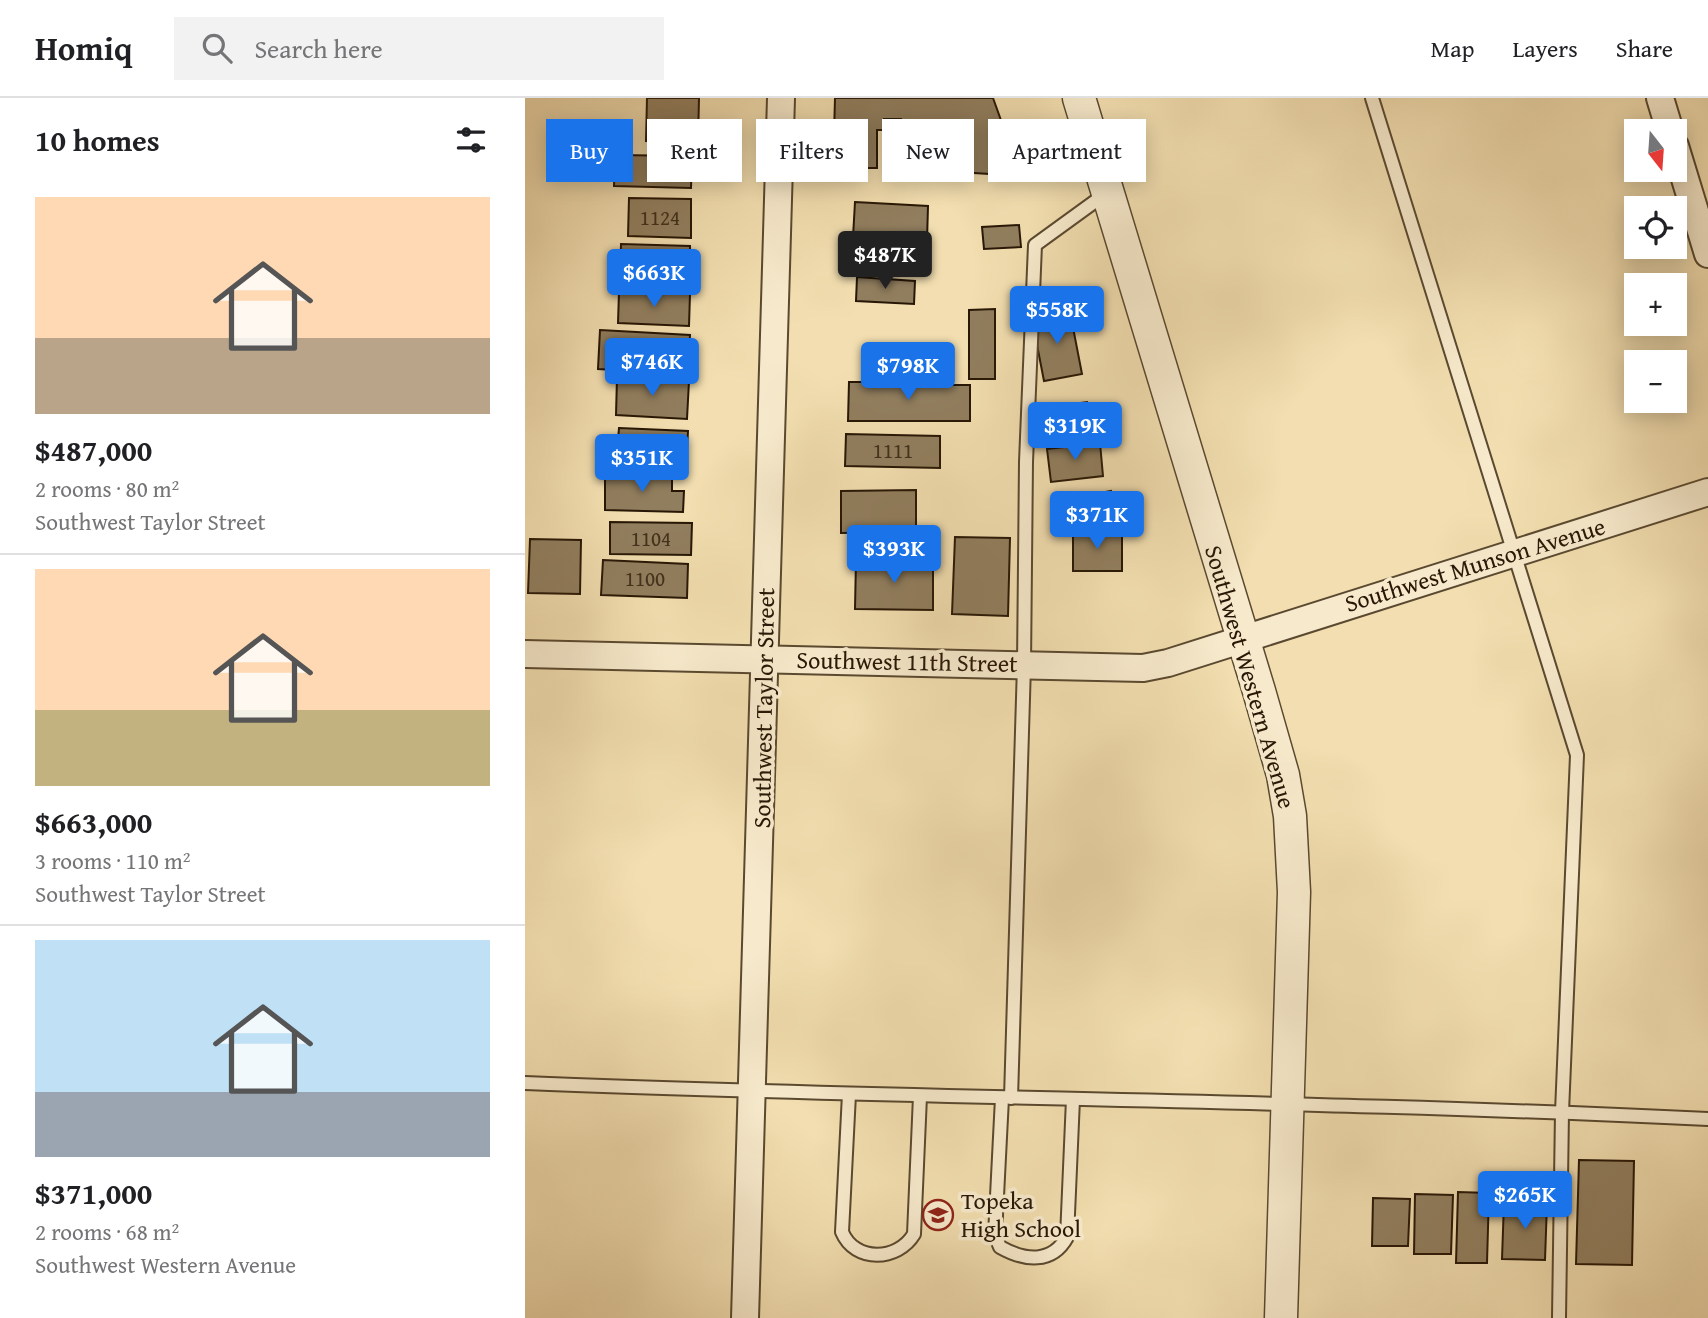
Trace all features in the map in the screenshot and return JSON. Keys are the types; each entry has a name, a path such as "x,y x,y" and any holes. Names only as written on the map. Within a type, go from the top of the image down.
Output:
{"street":[{"name":"Southwest Taylor Street","path":"745,1318 781,98"},
{"name":"Southwest Western Avenue","path":"1079,98 1283,775 1290,816 1294,892 1281,1318"},
{"path":"1660,98 1666,119"},
{"path":"1686,182 1708,254"},
{"name":"Southwest Munson Avenue","path":"1242,639 1708,492"},
{"name":"Southwest 11th Street","path":"525,654 1143,668 1168,663 1242,639"}],"lane":[{"path":"1372,98 1577,755 1562,1112 1559,1318"},
{"path":"1073,1100 1067,1237 1061,1249 1047,1256 1031,1258 1013,1254 1000,1247 995,1235 1006,1098 1024,665 1026,461 1035,244 1108,192"},
{"path":"525,1083 1562,1112 1708,1119"},
{"path":"849,1094 842,1233 848,1244 860,1251 878,1255 894,1254 901,1250 907,1246 914,1234 920,1096"}],"building":[{"path":"647,98 699,98 699,119 647,119 646,141"},
{"path":"835,98 993,98 1001,119 988,119 988,174 974,173 974,119 882,119 882,130 877,130 877,168 868,168 868,119 834,119"},
{"path":"633,155 647,155 647,182 691,182 691,188 614,186 614,182 633,182"},
{"path":"629,198 691,199 691,238 628,236"},
{"path":"855,202 928,206 927,241 853,237"},
{"path":"1019,225 1021,247 984,249 982,227"},
{"path":"860,243 912,246 910,274 858,272"},
{"path":"621,244 690,246 690,281 620,280"},
{"path":"857,277 915,281 914,304 856,301"},
{"path":"619,292 690,294 689,326 618,323"},
{"path":"995,309 995,379 969,379 969,310"},
{"path":"1070,312 1082,374 1044,381 1032,319"},
{"path":"600,330 690,335 688,374 598,369"},
{"path":"866,344 944,345 944,374 865,373"},
{"path":"617,377 689,381 687,419 616,415"},
{"path":"893,378 919,378 918,385 970,385 970,421 848,421 849,382 892,382"},
{"path":"1087,402 1091,433 1037,440 1033,409"},
{"path":"619,428 688,431 686,467 616,463"},
{"path":"846,434 940,436 940,468 845,466"},
{"path":"1100,443 1103,476 1051,482 1047,449"},
{"path":"605,475 672,476 672,491 684,491 683,512 605,510"},
{"path":"916,490 916,532 841,533 841,491"},
{"path":"1111,491 1116,517 1063,527 1057,501"},
{"path":"610,522 692,523 691,555 610,554"},
{"path":"1073,532 1122,532 1122,571 1073,571"},
{"path":"955,537 1010,538 1008,616 952,614"},
{"path":"530,539 581,540 580,594 528,593"},
{"path":"856,559 933,561 933,610 855,609"},
{"path":"603,560 688,564 687,598 601,595"},
{"path":"1579,1160 1634,1161 1632,1265 1576,1264"},
{"path":"1458,1192 1489,1193 1487,1263 1456,1263"},
{"path":"1415,1194 1453,1195 1451,1254 1414,1254"},
{"path":"1373,1198 1410,1199 1408,1246 1372,1246"},
{"path":"1504,1202 1547,1203 1545,1260 1502,1259"}],"place":[{"name":"Topeka High School","path":"938,1215"}]}
